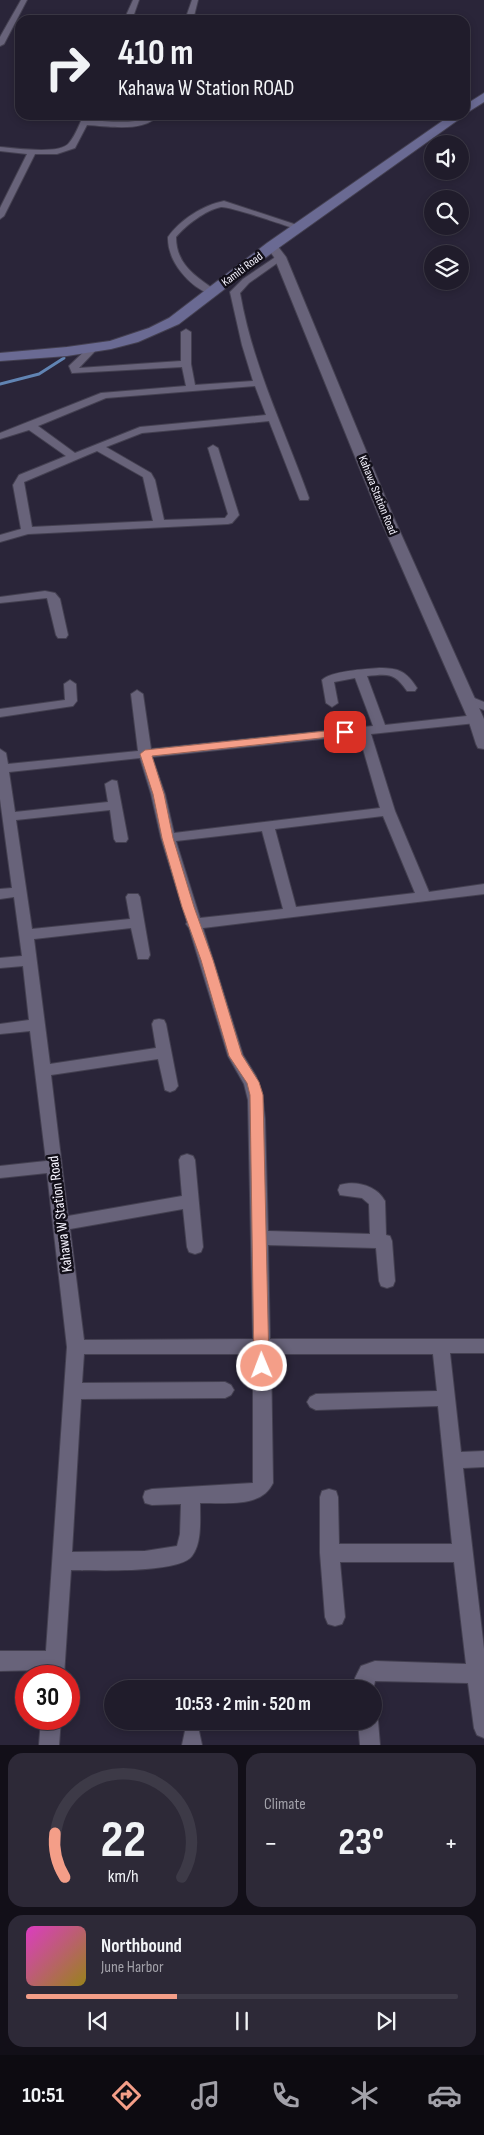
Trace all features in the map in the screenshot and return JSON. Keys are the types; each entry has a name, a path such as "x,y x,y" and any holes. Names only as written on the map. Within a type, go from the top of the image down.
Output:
{"main road":[{"path":"470,107 484,96"},
{"name":"Kamiti Road","path":"0,356 93,348 122,343 157,331 174,321 212,292 276,251 299,227 452,120"}],"street":[{"path":"16,15 24,0"},
{"path":"130,15 136,0"},
{"path":"191,15 196,0"},
{"path":"0,44 15,16"},
{"path":"0,149 56,152 68,149 72,146 85,120"},
{"path":"109,120 144,123 152,120"},
{"path":"0,216 33,151"},
{"path":"212,292 174,260 172,237 179,229 216,205 224,204 299,227"},
{"path":"276,251 235,292 247,344 260,383 304,498"},
{"name":"Kahawa Station Road","path":"276,251 386,516 476,719 484,744"},
{"path":"186,332 186,364 191,388"},
{"path":"93,348 74,366 75,371 186,364"},
{"path":"0,436 32,427 53,414 104,395 260,383"},
{"path":"27,532 19,481 23,477 140,430 274,417"},
{"path":"32,427 74,457"},
{"path":"98,447 147,475 150,480 159,524"},
{"path":"0,539 27,532 228,521 234,514 213,448"},
{"path":"0,600 45,594 51,596 54,599 62,635"},
{"path":"332,703 328,680 382,672 399,674 404,677 411,688"},
{"path":"360,675 380,729"},
{"path":"0,713 68,703 71,701 70,684"},
{"path":"137,694 145,754 158,794 168,838 193,924 207,960 236,1056 253,1082 256,1095 260,1238 264,1483 260,1490 250,1493 152,1497"},
{"path":"467,699 484,706"},
{"path":"1,761 145,754 476,719"},
{"path":"364,730 388,812 424,897"},
{"name":"Kahawa W Station Road","path":"1,761 3,791 9,817 26,936 76,1347 54,1665"},
{"path":"112,784 121,839"},
{"path":"9,817 116,806"},
{"path":"168,838 388,812"},
{"path":"266,826 291,913"},
{"path":"193,924 484,889"},
{"path":"0,894 20,892"},
{"path":"133,897 143,955"},
{"path":"26,936 137,923"},
{"path":"0,963 29,960"},
{"path":"159,1024 170,1086"},
{"path":"0,1029 37,1025"},
{"path":"43,1071 164,1052"},
{"path":"187,1160 195,1247"},
{"path":"0,1172 54,1166"},
{"path":"346,1190 366,1192 377,1201 378,1241"},
{"path":"61,1224 191,1201"},
{"path":"260,1238 384,1241 387,1281"},
{"path":"76,1347 484,1346"},
{"path":"441,1347 462,1553 481,1674 484,1728"},
{"path":"72,1391 225,1390"},
{"path":"316,1402 447,1398"},
{"path":"454,1460 484,1459"},
{"path":"62,1561 161,1559 178,1555 185,1551 188,1542 191,1495"},
{"path":"329,1497 330,1553 335,1617"},
{"path":"330,1553 462,1553"},
{"path":"0,1661 31,1665"},
{"path":"365,1680 368,1673 374,1671 481,1674"},
{"path":"49,1745 50,1730"},
{"path":"369,1730 370,1745"}],"waterway":[{"path":"0,384 39,374 64,358"}],"route":[{"path":"262,1366 258,1103 253,1082 236,1056 207,960 193,924 168,838 158,794 145,754 345,732"}]}
